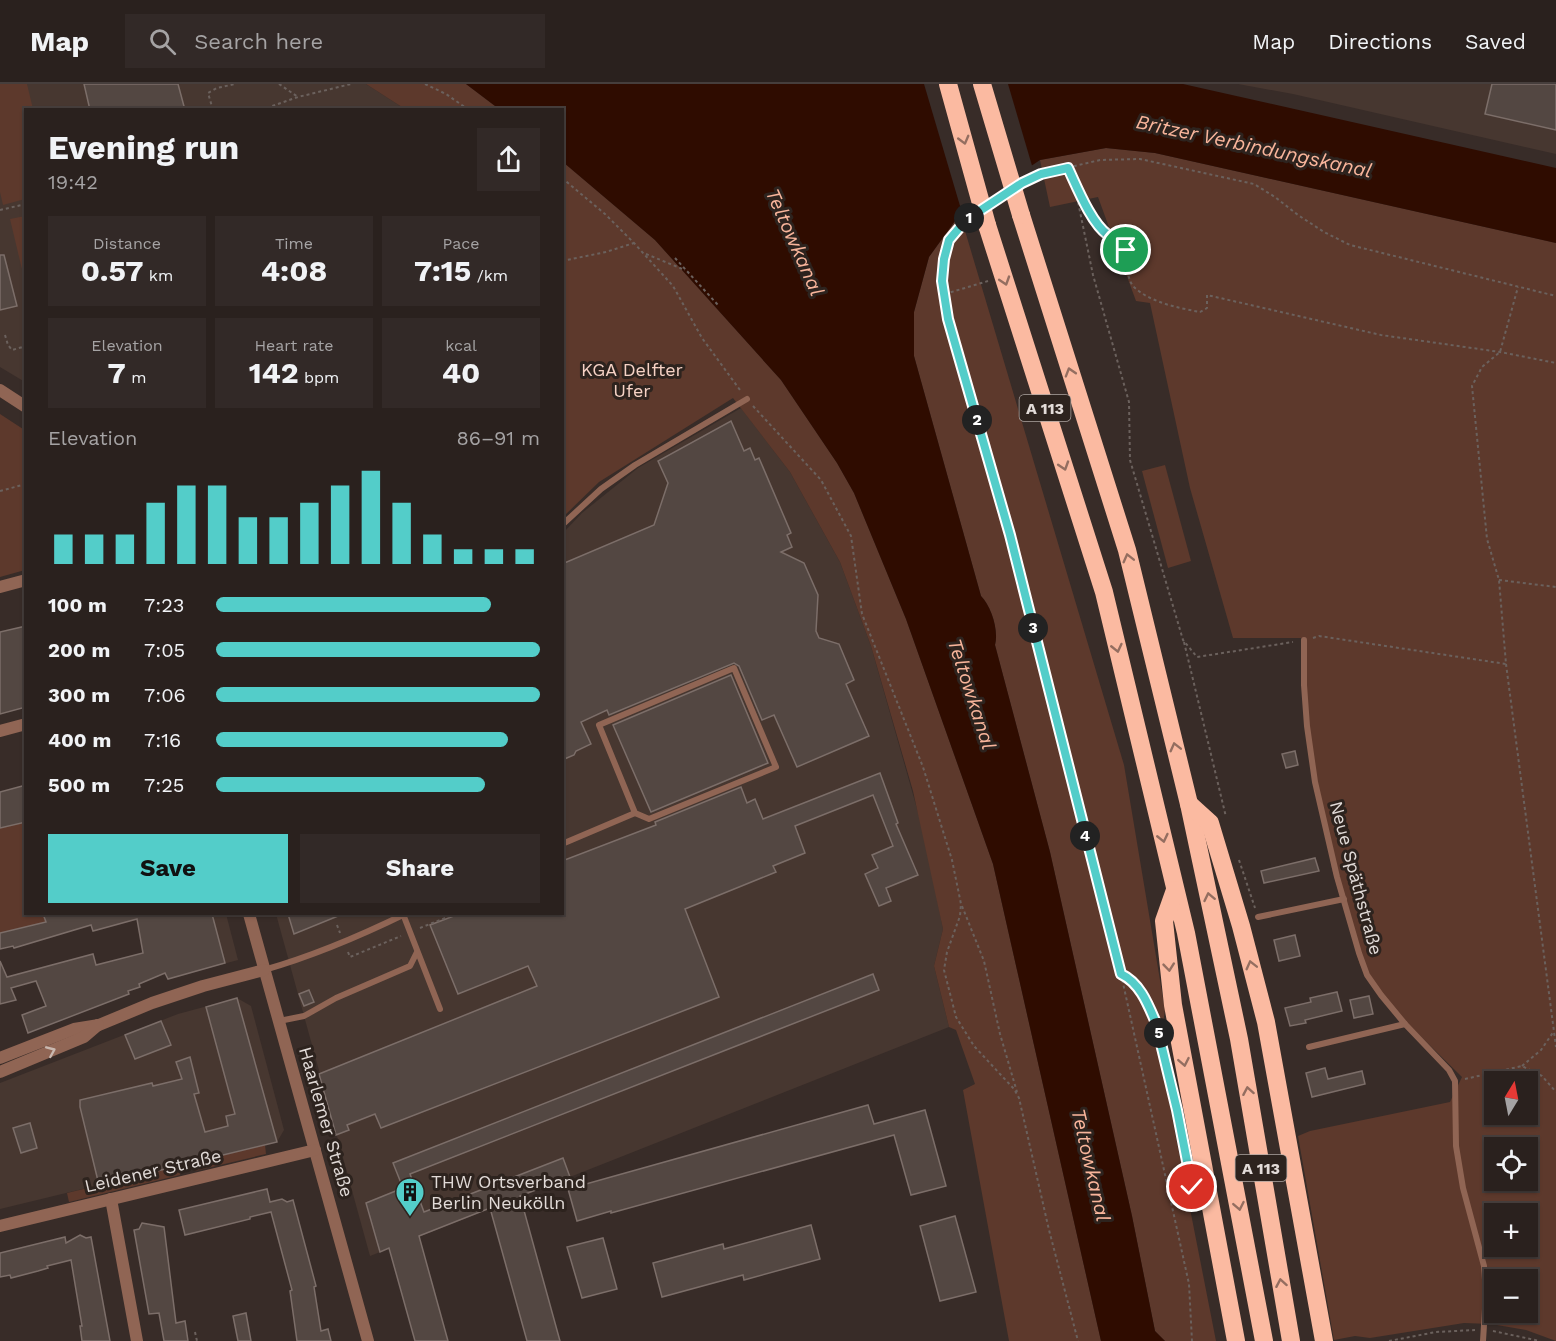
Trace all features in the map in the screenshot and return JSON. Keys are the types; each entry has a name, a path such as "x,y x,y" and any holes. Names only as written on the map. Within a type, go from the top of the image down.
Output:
{"highway":[{"name":"A 113","path":"948,84 980,220 1104,592 1186,933 1264,1341"},
{"name":"A 113","path":"982,84 1126,550 1189,804 1239,1039 1291,1341"},
{"path":"1189,804 1210,823 1241,926 1266,1022 1324,1341"},
{"path":"1175,890 1164,921 1173,1005 1236,1341"}],"street":[{"path":"0,390 24,406"},
{"path":"0,587 24,581"},
{"path":"0,731 24,725"},
{"name":"Haarlemer Straße","path":"249,915 368,1341"},
{"path":"0,1058 74,1029 99,1025 152,1002 264,970"},
{"path":"0,1072 84,1037 99,1025"},
{"name":"Leidener Straße","path":"0,1226 315,1150"},
{"path":"111,1199 137,1341"}],"lane":[{"path":"564,523 601,489 635,465 747,399"},
{"name":"Neue Späthstraße","path":"1304,640 1304,685 1315,782 1337,877 1359,953 1367,975 1405,1024 1449,1070 1455,1081"},
{"path":"564,843 635,813 649,819 777,766 734,668 599,725 635,813"},
{"path":"1258,917 1344,899"},
{"path":"264,970 344,941 402,915"},
{"path":"404,915 440,1009"},
{"path":"279,1021 304,1016 336,998 410,966 417,952"},
{"path":"1309,1047 1405,1024"},
{"path":"1455,1081 1456,1146 1463,1188 1484,1266 1486,1293 1483,1341"}],"path":[{"path":"212,108 208,93 216,88 235,84"},
{"path":"279,84 298,97"},
{"path":"267,108 298,97 351,84"},
{"path":"424,84 446,94 466,108"},
{"path":"279,104 280,108"},
{"path":"1022,183 1041,174 1100,160 1140,159 1254,184 1324,232 1350,245 1556,296"},
{"path":"1068,168 1089,210 1108,235 1120,241 1126,250 1126,264 1134,288 1150,297 1180,308 1200,312 1207,308 1207,295 1381,335 1500,352 1556,363"},
{"path":"1068,168 1076,192 1093,275 1129,402 1130,460 1183,640 1227,821"},
{"path":"564,180 598,208 634,243 673,286 702,338 747,399 821,480 851,536 862,614 923,767 952,861 961,904 984,961 1000,1034 1019,1098 1049,1230 1078,1341"},
{"path":"0,210 24,204"},
{"path":"980,220 966,220 949,240 943,270 948,319 1010,535 1121,974 1189,1284 1192,1341"},
{"path":"564,261 606,252 634,243"},
{"path":"644,253 687,272"},
{"path":"675,258 718,305"},
{"path":"944,294 988,281"},
{"path":"1518,287 1500,352 1482,367 1472,386 1487,538 1499,580 1506,664 1556,1047"},
{"path":"5,335 12,350 24,347"},
{"path":"0,491 24,485"},
{"path":"1499,580 1556,587"},
{"path":"1183,640 1197,657 1319,636 1506,664"},
{"path":"1237,853 1258,917"},
{"path":"961,904 960,916 947,952 944,970 956,1017 974,1046 1014,1089 1019,1098"},
{"path":"350,957 453,915"},
{"path":"1121,974 1132,979 1151,1011 1166,1059"},
{"path":"1455,1081 1522,1066 1541,1050 1554,1030"},
{"path":"1522,1066 1542,1076 1556,1092"},
{"path":"1389,1341 1436,1332 1483,1330 1503,1332 1540,1341"},
{"path":"195,1332 197,1341"}],"shaded area":[{"path":"0,84 366,84 403,108 24,108 24,381 0,367"},
{"path":"1238,84 1556,84 1556,154 1293,94"},
{"path":"741,408 790,472 840,562 871,646 925,837 943,929 934,966 949,1027 370,1256 276,915 564,915 564,532 582,513 638,468"},
{"path":"148,915 226,915 238,960 168,979 155,949"},
{"path":"237,998 251,1006 284,1130 277,1142 0,1209 0,1083 178,1014"}],"green space":[{"path":"0,84 27,84 33,108 24,108 24,199 3,205 0,192"},
{"path":"366,84 466,84 498,108 403,108"},
{"path":"1106,148 1155,153 1556,243 1556,1341 1526,1330 1491,1324 1464,1323 1370,1338 1355,1336 1334,1340 1298,1136 1310,1131 1450,1102 1462,1077 1392,1008 1360,965 1332,869 1303,695 1303,638 1233,638 1190,488 1150,303 1136,301 1098,197 1050,207 1040,160"},
{"name":"KGA Delfter Ufer","path":"564,163 655,240 781,380 837,463 854,493 906,619 993,864 1101,1341 1009,1341 963,1090 975,1084 956,1030 949,1027 934,966 943,929 913,791 871,646 840,562 790,472 733,398 599,482 564,516"},
{"path":"960,214 1124,765 1165,1010 1159,1051 1216,1341 1165,1341 1155,1331 1132,1216 1050,852 995,645 995,626 988,606 981,596 914,356 914,312 929,257"},
{"path":"24,216 24,278 10,219"},
{"path":"0,414 24,430 24,570 0,577"},
{"path":"1165,465 1191,561 1168,568 1142,471"},
{"path":"24,822 24,915 73,915 0,934 0,828"},
{"path":"265,1145 266,1154 195,1171 190,1163"},
{"path":"182,1165 180,1175 69,1202 67,1193"}],"water":[{"path":"466,84 1183,84 1556,168 1556,243 1155,153 1106,148 1040,160 960,214 929,257 914,312 914,356 981,596 993,619 996,632 995,645 1050,852 1132,1216 1155,1331 1165,1341 1101,1341 993,864 906,619 854,493 837,463 781,380 655,240 564,163 564,108 498,108"}],"pier":[{"path":"924,84 1008,84 1033,169 963,216"}],"building":[{"path":"84,84 178,84 184,108 90,108"},
{"path":"1492,84 1556,84 1556,130 1485,114"},
{"path":"0,255 4,255 17,306 0,310"},
{"path":"731,421 744,451 750,448 755,460 759,458 791,533 787,535 792,547 781,552 804,563 818,595 816,631 819,638 839,644 854,680 846,684 869,736 797,767 774,715 762,720 739,666 734,663 609,715 607,710 581,722 591,744 564,759 564,563 654,525 668,483 658,461"},
{"path":"24,626 24,708 0,714 0,632"},
{"path":"731,675 768,763 651,812 613,725"},
{"path":"1295,751 1298,765 1286,768 1282,754"},
{"path":"880,773 898,823 896,824 918,875 886,888 891,901 879,906 865,874 878,868 872,855 893,846 873,795 795,826 805,853 773,866 776,872 685,909 719,997 381,1128 375,1114 347,1125 349,1130 336,1135 319,1074 537,986 528,966 458,994 430,925 456,915 564,915 564,860 656,825 655,822 741,787 747,803 755,799 763,819"},
{"path":"24,786 24,822 0,828 0,792"},
{"path":"1315,858 1319,871 1264,883 1261,871"},
{"path":"43,915 212,915 225,963 168,979 165,973 139,984 140,987 128,991 129,994 28,1033 22,1015 46,1006 36,981 11,988 16,1000 0,1004 0,961 7,977 93,954 96,965 143,953 137,919 93,931 91,925 14,948 13,946 0,949 0,933 46,922"},
{"path":"288,915 341,915 294,934"},
{"path":"1295,935 1300,956 1279,961 1274,940"},
{"path":"873,974 879,990 410,1174 424,1212 563,1158 570,1177 520,1196 560,1341 527,1341 490,1208 419,1236 448,1341 415,1341 389,1248 380,1252 366,1203 403,1188 393,1163"},
{"path":"309,990 314,1002 304,1006 299,994"},
{"path":"1337,992 1342,1011 1290,1026 1285,1008 1311,1002 1310,998"},
{"path":"1369,996 1373,1014 1354,1018 1350,1000"},
{"path":"237,998 277,1142 99,1185 80,1100 152,1083 153,1086 182,1079 176,1062 190,1057 199,1093 194,1094 205,1132 228,1126 226,1116 235,1114 206,1007"},
{"path":"161,1021 171,1045 135,1059 125,1035"},
{"path":"1325,1068 1328,1079 1362,1071 1365,1084 1312,1097 1306,1073"},
{"path":"868,1105 874,1124 925,1110 946,1186 911,1195 894,1135 577,1221 568,1189"},
{"path":"30,1123 37,1148 21,1153 13,1128"},
{"path":"267,1189 270,1202 282,1199 287,1202 293,1200 316,1286 314,1287 321,1331 328,1329 331,1341 297,1341 290,1291 292,1290 271,1212 185,1235 179,1210"},
{"path":"955,1216 976,1292 940,1301 920,1226"},
{"path":"142,1223 164,1227 176,1323 185,1321 188,1341 164,1341 159,1313 149,1314 134,1230 139,1229"},
{"path":"811,1225 820,1259 744,1280 743,1275 662,1297 653,1263 723,1244 724,1249"},
{"path":"80,1235 86,1238 91,1237 110,1341 82,1341 80,1326 82,1326 71,1260 11,1278 10,1275 0,1277 0,1253 65,1237 66,1243"},
{"path":"603,1238 617,1289 582,1298 567,1247"},
{"path":"246,1313 251,1341 238,1341 233,1316"}],"place":[{"name":"THW Ortsverband Berlin Neukölln","path":"410,1218"}],"route":[{"path":"1126,250 1120,241 1108,235 1089,210 1068,168 1041,174 1022,183 966,220 949,240 942,281 948,319 1010,535 1121,974 1132,979 1156,1023 1177,1110 1192,1187"}],"water label":[{"name":"Britzer Verbindungskanal","path":"1254,146"},
{"name":"Teltowkanal","path":"795,242"},
{"name":"Teltowkanal","path":"972,694"},
{"name":"Teltowkanal","path":"1091,1165"}]}
